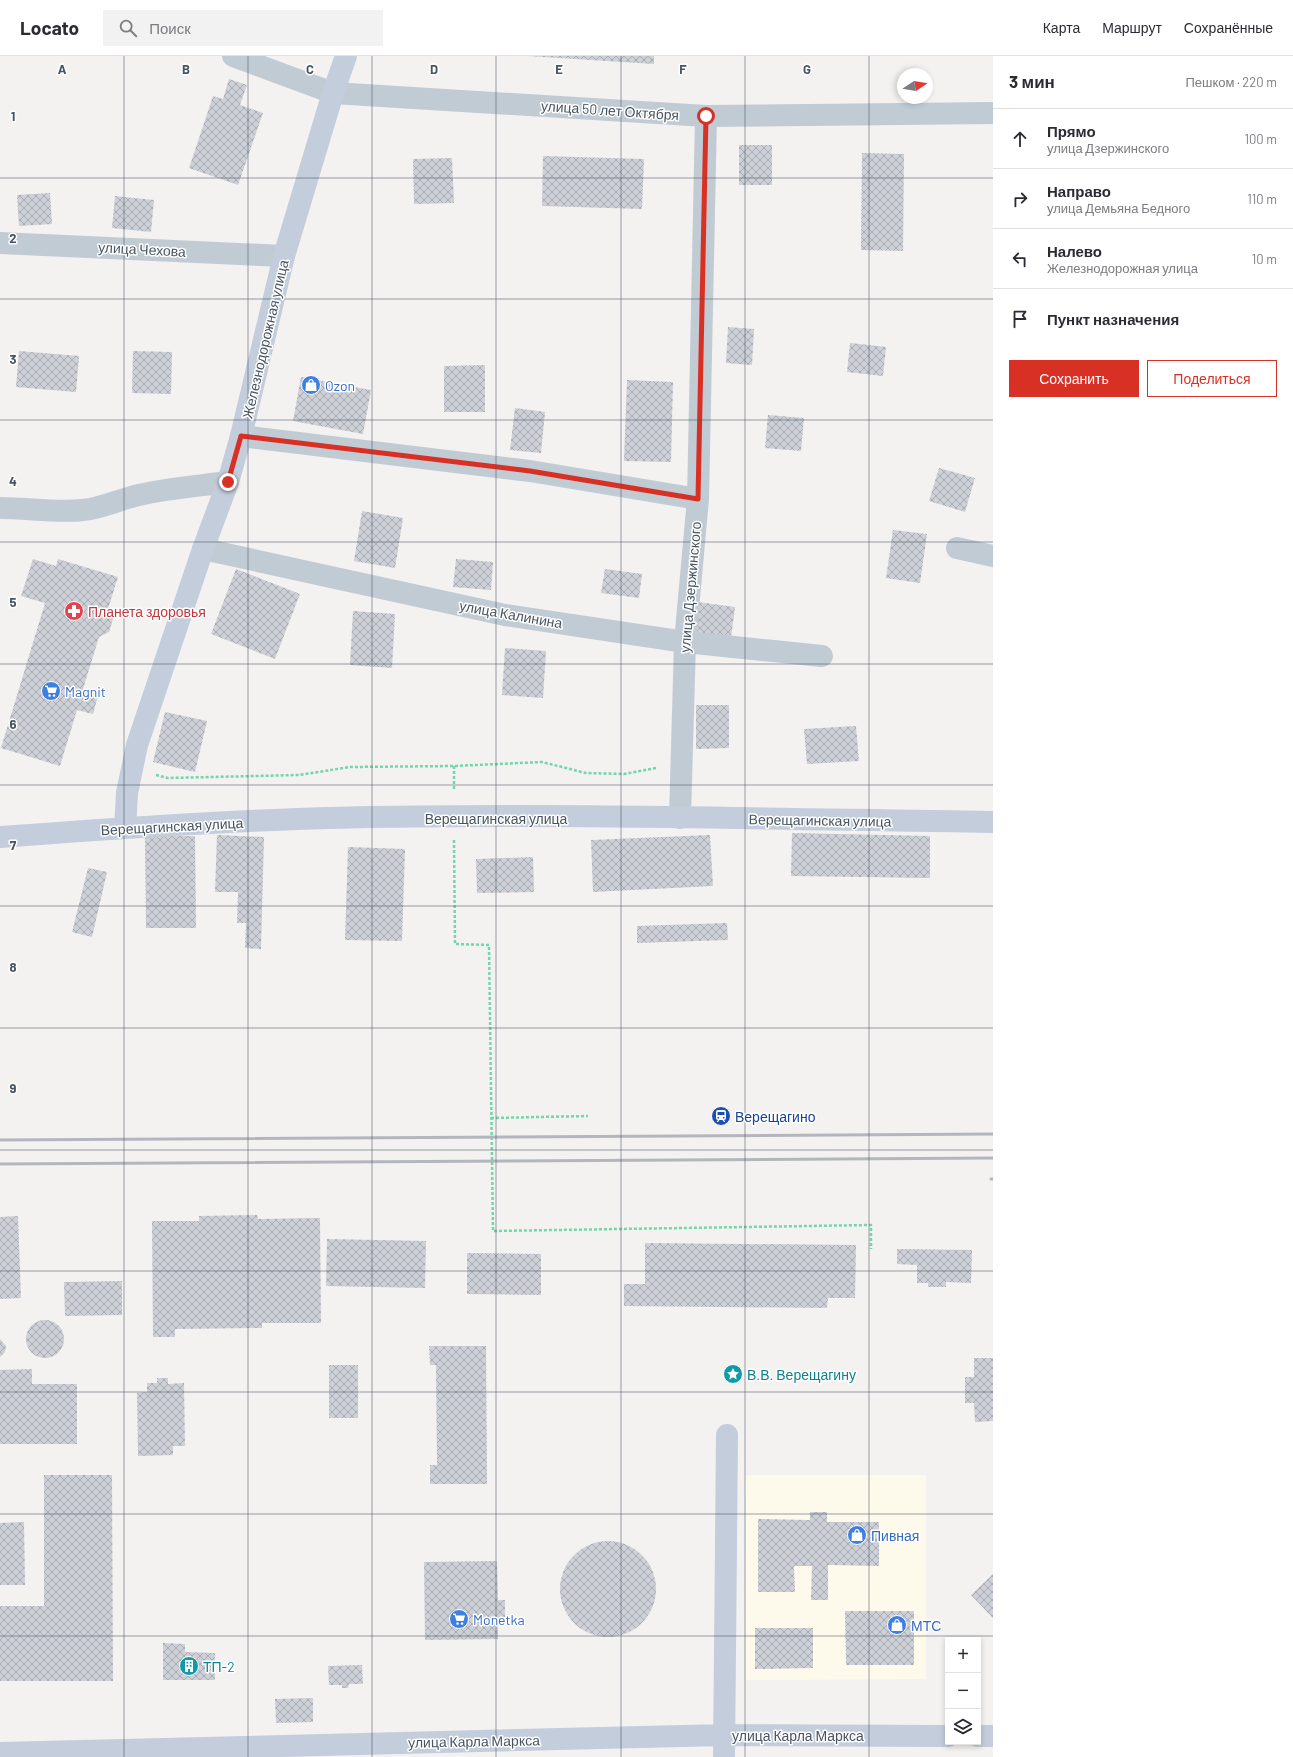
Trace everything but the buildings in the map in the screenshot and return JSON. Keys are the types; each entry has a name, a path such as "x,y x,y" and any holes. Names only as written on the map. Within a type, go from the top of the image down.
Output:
{"main road":[{"name":"Железнодорожная улица","path":"125,828 127,793 137,745 202,549 228,482 241,436 284,256 333,93 346,56"},
{"name":"Верещагинская улица","path":"0,837 125,828 328,818 527,817 993,822"},
{"path":"724,1757 727,1435"},
{"name":"улица Карла Маркса","path":"0,1753 724,1735 945,1736"},
{"path":"981,1736 993,1736"}],"street":[{"name":"улица 50 лет Октября","path":"233,56 333,93 706,116 993,113"},
{"name":"улица Дзержинского","path":"680,818 684,642 698,499 706,116"},
{"name":"улица Чехова","path":"0,243 284,256"},
{"path":"241,436 530,471 698,499"},
{"path":"0,508 62,511 84,510 101,507 117,500 140,494 228,482"},
{"path":"957,548 993,556"},
{"name":"улица Калинина","path":"202,549 505,615 684,642 822,656"}],"path":[{"path":"137,745 147,767 160,777 168,778 299,775 350,767 454,766 542,762 586,773 624,774 665,767 682,762"},
{"path":"454,766 454,797"},
{"path":"454,836 455,944 489,945 492,1231 871,1224 871,1249"},
{"path":"491,1118 588,1116"}],"shaded area":[{"path":"745,1475 926,1475 926,1679 746,1680"}],"railway":[{"path":"0,1140 993,1134"},
{"path":"0,1164 993,1158"}],"place":[{"name":"Ozon","path":"311,385"},
{"name":"Планета здоровья","path":"74,611"},
{"name":"Magnit","path":"51,691"},
{"name":"Верещагино","path":"721,1116"},
{"name":"В.В. Верещагину","path":"733,1374"},
{"name":"Пивная","path":"857,1535"},
{"name":"Monetka","path":"459,1619"},
{"name":"МТС","path":"897,1625"},
{"name":"ТП-2","path":"189,1666"}],"route":[{"path":"228,482 241,436 530,471 698,499 706,116"}]}
